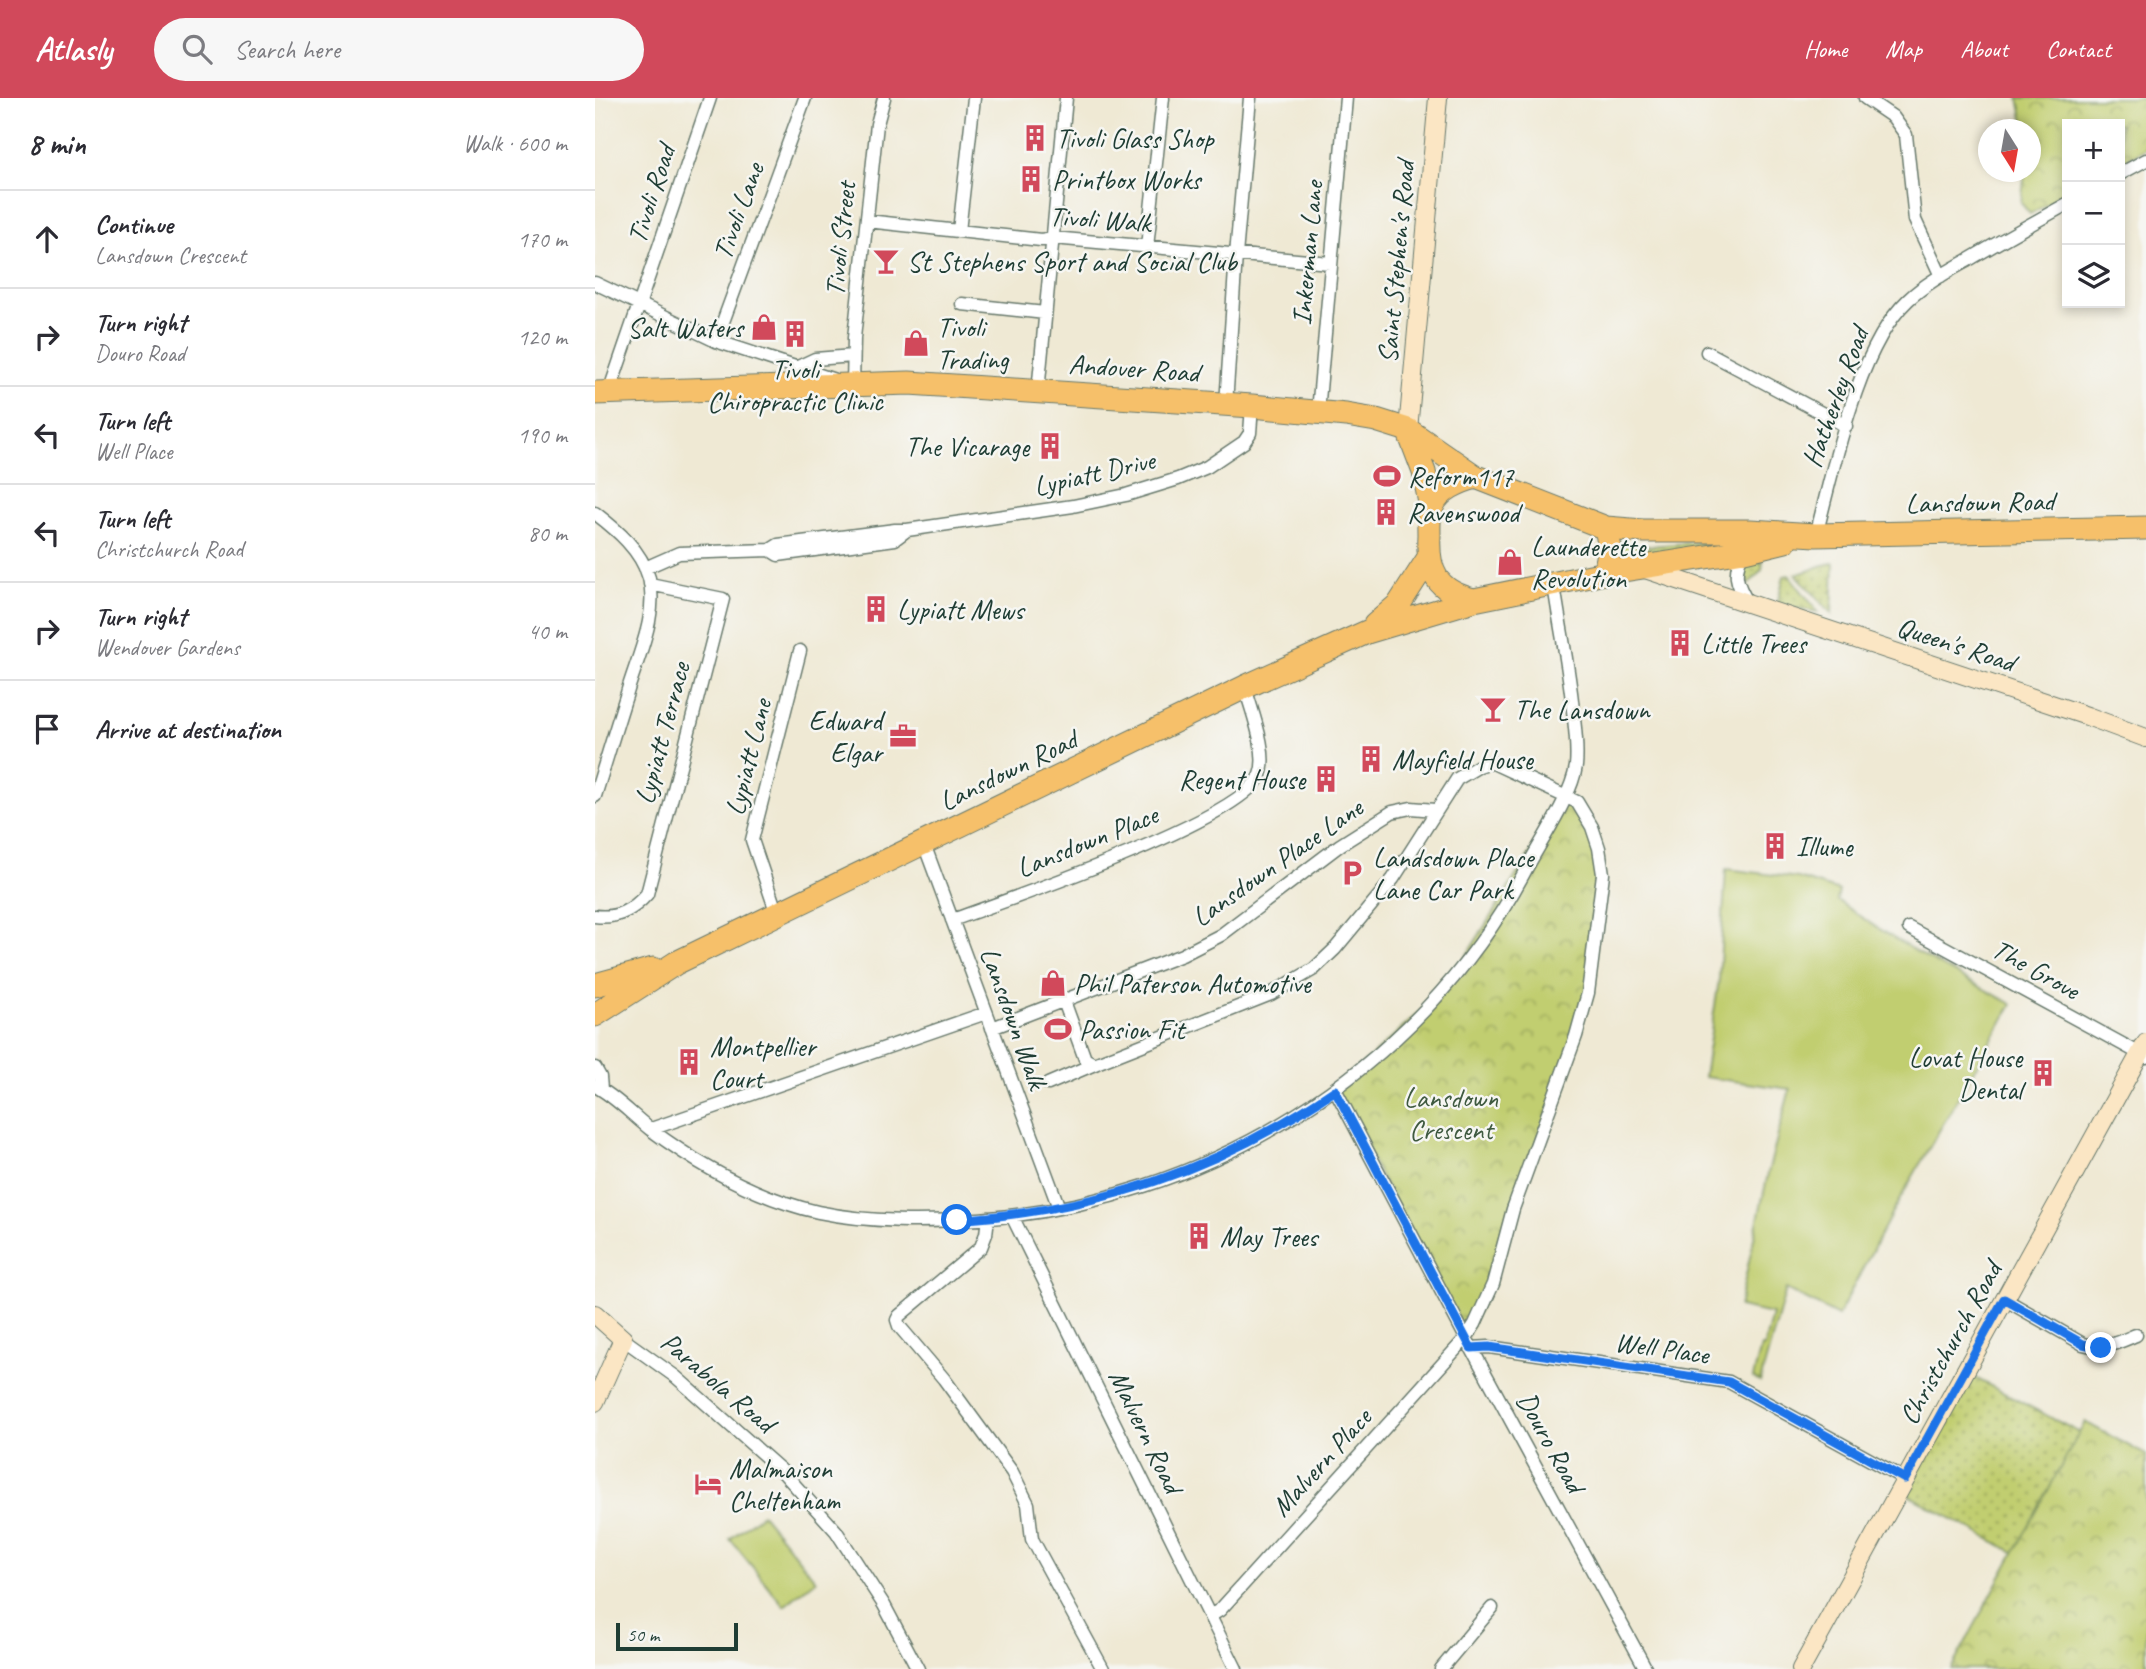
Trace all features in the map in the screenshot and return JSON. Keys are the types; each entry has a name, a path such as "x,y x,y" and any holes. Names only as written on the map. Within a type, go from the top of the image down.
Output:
{"highway":[{"name":"Andover Road","path":"602,392 909,383 1318,412 1376,420 1408,430 1476,477 1606,528"},
{"path":"1408,430 1424,472 1431,508 1428,559 1442,584 1457,594 1474,600"},
{"path":"1431,508 1437,499 1454,485 1476,477"},
{"path":"1605,573 1610,548 1606,528"},
{"name":"Lansdown Road","path":"1606,528 1816,535 2146,528"},
{"name":"Lansdown Road","path":"595,1015 676,963 1245,687 1367,632 1474,600 1605,573 1744,551 1816,535"},
{"name":"Lansdown Road","path":"1367,632 1399,604 1428,559"},
{"name":"Lansdown Road","path":"595,985 676,963"}],"street":[{"name":"Tivoli Road","path":"602,392 640,306 710,98"},
{"name":"Tivoli Lane","path":"716,341 805,98"},
{"name":"Tivoli Street","path":"853,386 853,356 877,124 884,98"},
{"path":"959,231 974,98"},
{"path":"1038,392 1066,98"},
{"path":"1147,247 1163,98"},
{"path":"1226,404 1250,98"},
{"name":"Inkerman Lane","path":"1318,412 1346,98"},
{"name":"Saint Stephen's Road","path":"1408,430 1438,98"},
{"path":"1865,98 1893,117 1906,135 1915,220 1941,276"},
{"path":"2125,171 2146,160"},
{"name":"Hatherley Road","path":"1816,535 1846,426 1869,358 1884,328 1909,298 1941,276 2062,207"},
{"name":"Tivoli Walk","path":"867,221 1041,240 1053,238 1330,264"},
{"name":"Andover Road","path":"595,283 716,341 853,386"},
{"path":"962,304 1045,313"},
{"path":"1707,352 1846,426"},
{"path":"798,367 815,359 853,356"},
{"name":"Lypiatt Drive","path":"645,568 680,553 769,550 778,545 907,530 1084,504 1126,495 1207,467 1244,442 1250,433 1252,406"},
{"path":"595,513 622,537 645,568 650,584 651,605 595,796"},
{"path":"1744,551 1736,573 1748,603"},
{"name":"Queen's Road","path":"1641,567 2146,738"},
{"name":"Lypiatt Terrace","path":"595,916 621,914 647,894 723,599 650,584"},
{"path":"595,1069 600,1077 598,1087 651,1129 723,1177 791,1205 837,1216 866,1219 925,1221 988,1218 1059,1208 1126,1192 1205,1163 1272,1130 1335,1090 1430,1006 1467,962 1505,908 1565,797 1576,766 1576,733 1554,585"},
{"name":"Lypiatt Lane","path":"777,914 752,840 800,651"},
{"name":"Lansdown Place","path":"952,920 1132,852 1242,797 1257,783 1263,765 1245,687"},
{"name":"Malvern Place","path":"1210,1616 1220,1610 1469,1343 1493,1284 1513,1209 1576,1036 1588,993 1603,882 1602,861 1587,816 1577,802 1492,762 1457,779 1435,810"},
{"name":"Lansdown Place Lane","path":"992,1028 1182,955 1221,935 1340,845 1392,812 1411,808 1435,810"},
{"path":"1048,1084 1271,994 1314,969 1377,901 1408,857 1435,810"},
{"name":"Lansdown Walk","path":"924,844 1059,1208"},
{"name":"The Grove","path":"1909,928 2144,1051"},
{"path":"1065,1001 1085,1059 1097,1063"},
{"path":"651,1129 986,1013"},
{"name":"Christchurch Road","path":"1801,1669 2144,1051"},
{"name":"Douro Road","path":"1335,1090 1646,1669"},
{"name":"Malvern Road","path":"1011,1216 1236,1669"},
{"path":"988,1218 981,1247 899,1315 897,1320 1012,1472 1028,1504 1032,1539 1103,1669"},
{"path":"2004,1299 2092,1347 2108,1347 2136,1335"},
{"name":"Parabola Road","path":"595,1314 623,1339 676,1377 782,1471 836,1531 884,1605 918,1669"},
{"path":"595,1402 623,1339"},
{"name":"Well Place","path":"1469,1343 1729,1382 1905,1479"},
{"path":"1441,1669 1492,1608"}],"green space":[{"path":"2019,98 2146,98 2146,148 2125,160 2125,119 2062,119 2062,196 2030,214 2021,203 2024,182 2041,182 2041,119 2023,119"},
{"path":"1743,539 1744,546 1610,561 1611,544 1650,546"},
{"path":"1763,561 1762,570 1749,584 1743,574 1745,564"},
{"path":"1834,563 1832,614 1796,574"},
{"path":"1789,575 1818,612 1777,604 1784,576"},
{"name":"Lansdown Crescent","path":"1565,797 1577,802 1599,848 1588,993 1503,1252 1466,1338 1335,1090 1447,987"},
{"path":"1726,869 1798,878 1839,891 1837,900 1879,929 2012,1004 1893,1211 1838,1316 1786,1289 1760,1382 1753,1378 1772,1314 1739,1307 1769,1169 1790,1089 1704,1077 1719,980"},
{"path":"1964,1372 2080,1433 2015,1553 1899,1490"},
{"path":"2085,1422 2146,1455 2146,1669 1951,1669"},
{"path":"762,1514 816,1580 784,1606 730,1539"}],"place":[{"name":"Tivoli Glass Shop","path":"1035,138"},
{"name":"Printbox Works","path":"1031,179"},
{"name":"St Stephens Sport and Social Club","path":"886,261"},
{"name":"Salt Waters","path":"764,327"},
{"name":"Tivoli Chiropractic Clinic","path":"795,334"},
{"name":"Tivoli Trading","path":"916,343"},
{"name":"The Vicarage","path":"1050,446"},
{"name":"Reform117","path":"1387,476"},
{"name":"Ravenswood","path":"1386,512"},
{"name":"Launderette Revolution","path":"1510,562"},
{"name":"Lypiatt Mews","path":"876,609"},
{"name":"Little Trees","path":"1680,643"},
{"name":"The Lansdown","path":"1493,709"},
{"name":"Edward Elgar","path":"903,736"},
{"name":"Mayfield House","path":"1371,759"},
{"name":"Regent House","path":"1326,779"},
{"name":"Illume","path":"1775,846"},
{"name":"Landsdown Place Lane Car Park","path":"1352,873"},
{"name":"Phil Paterson Automotive","path":"1053,983"},
{"name":"Passion Fit","path":"1058,1029"},
{"name":"Montpellier Court","path":"689,1062"},
{"name":"Lovat House Dental","path":"2043,1073"},
{"name":"May Trees","path":"1199,1236"},
{"name":"Malmaison Cheltenham","path":"708,1484"}],"route":[{"path":"957,1220 1011,1216 1059,1208 1153,1183 1239,1148 1335,1090 1471,1348 1489,1347 1729,1382 1905,1479 2004,1299 2083,1344 2101,1348"}]}
